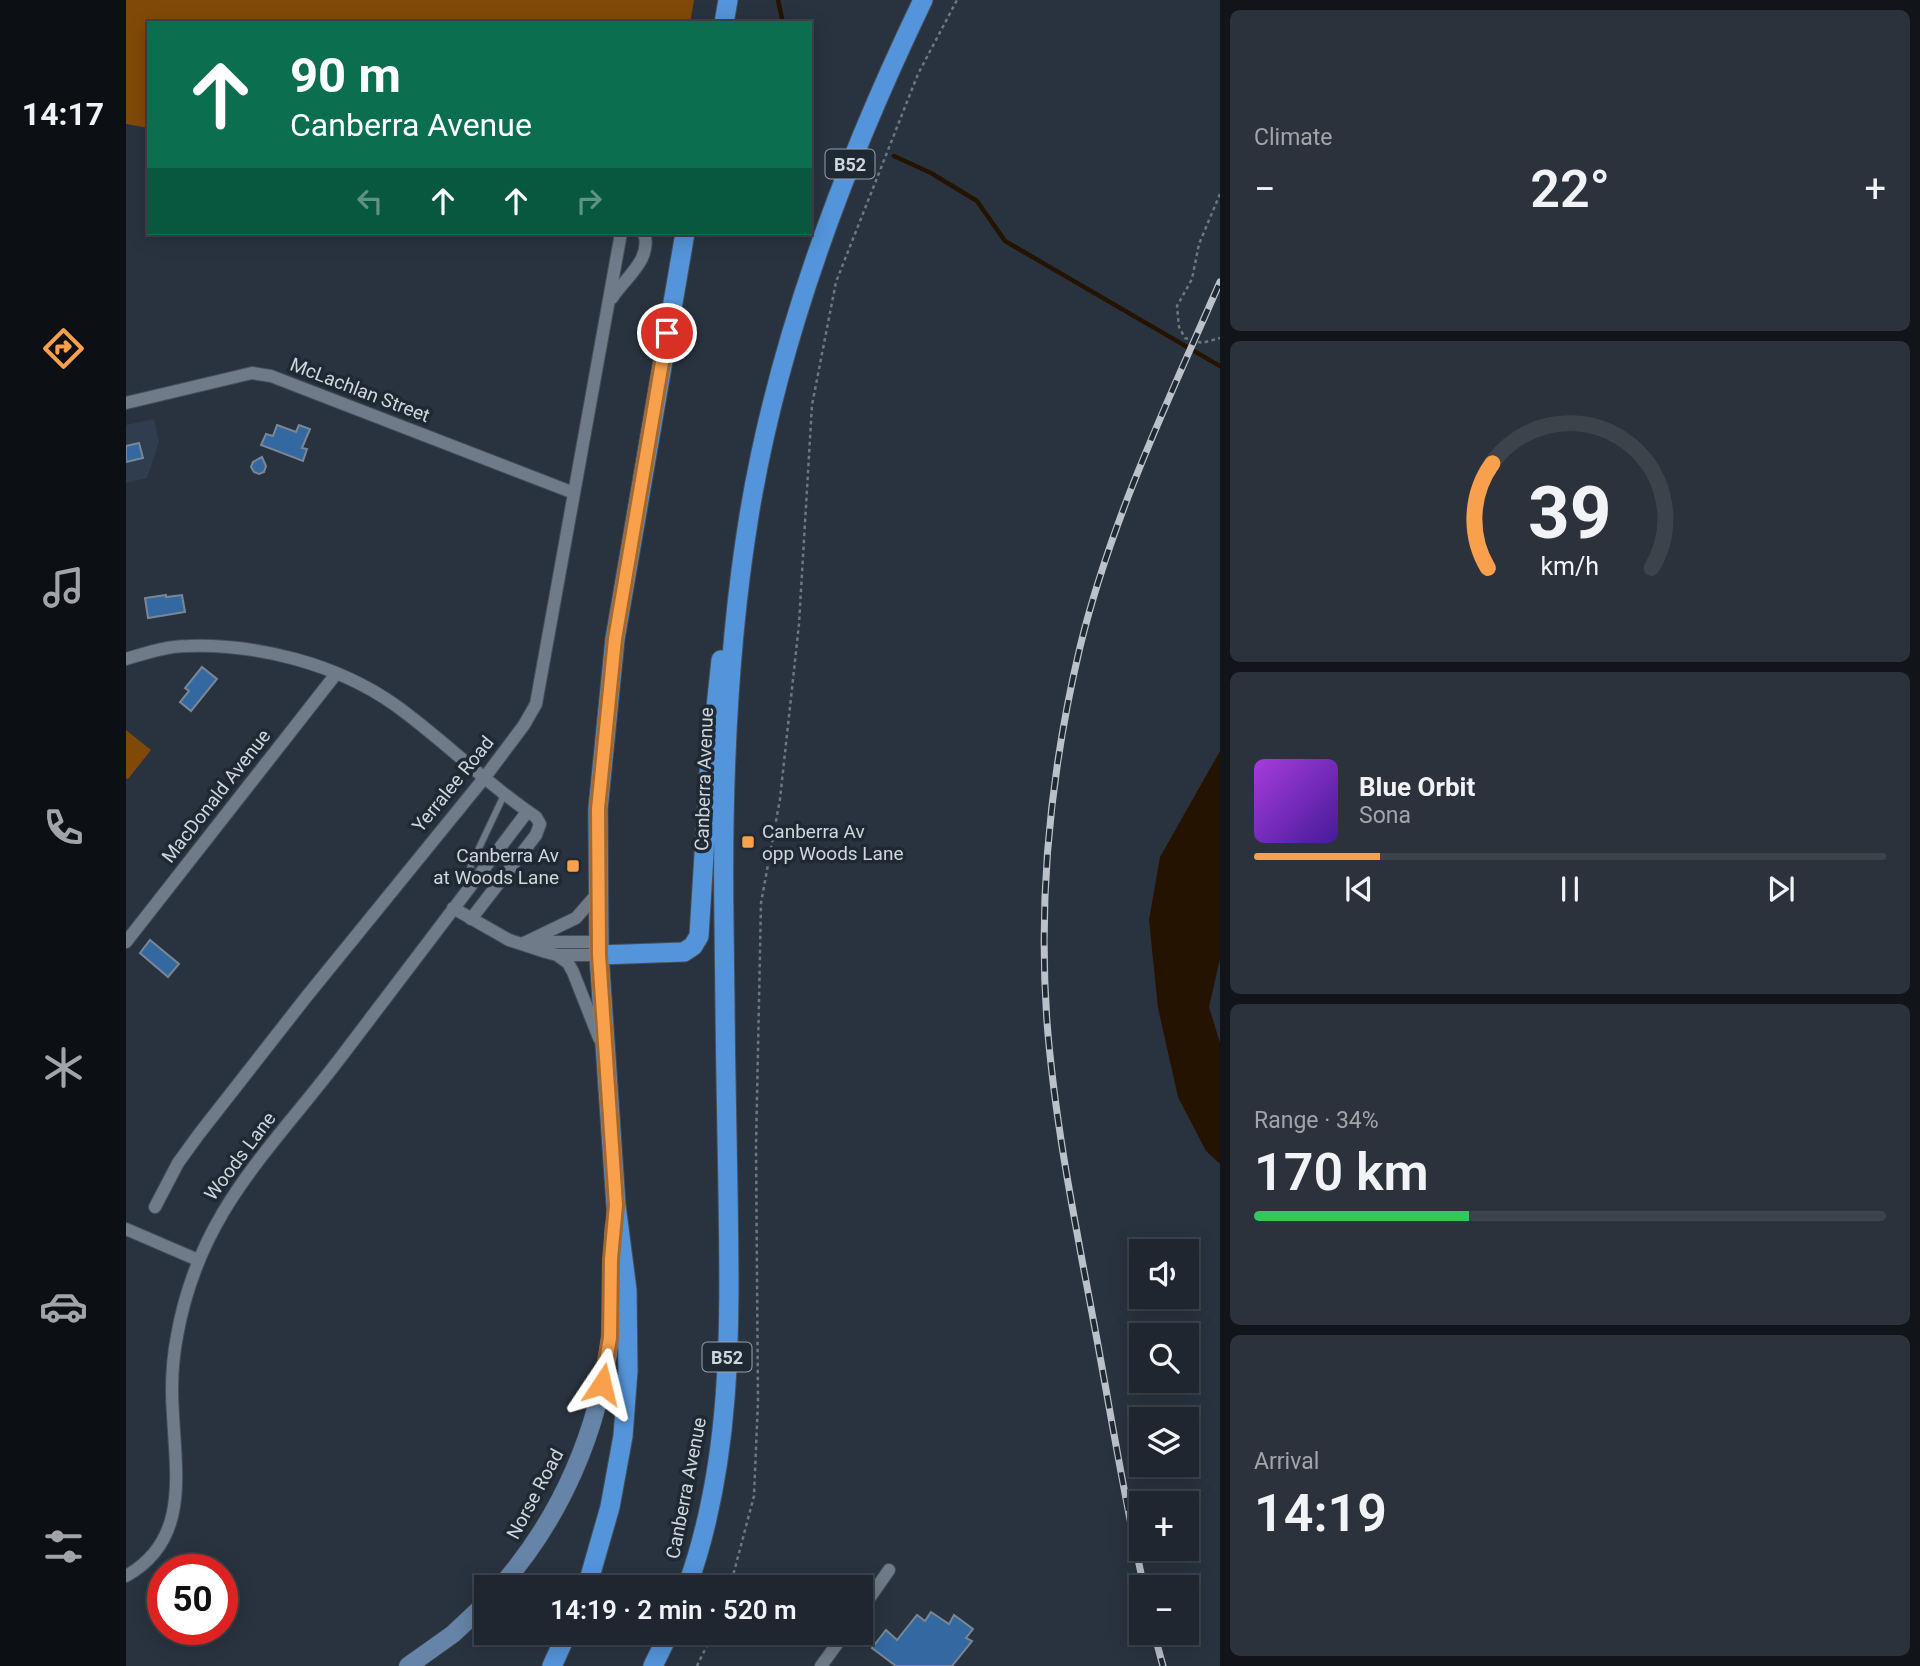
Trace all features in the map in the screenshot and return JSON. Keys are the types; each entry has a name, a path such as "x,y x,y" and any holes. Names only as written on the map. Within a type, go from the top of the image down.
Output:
{"highway":[{"path":"724,21 728,0"},
{"name":"Canberra Avenue","path":"691,1575 706,1526 716,1478 727,1386 729,1258 724,821 737,604 749,515 778,384 819,248 875,105 923,0"},
{"path":"590,1575 610,1507 623,1436 628,1371 627,1290 616,1205 599,948 598,809 615,639 685,235"},
{"path":"695,944 701,925 709,773 719,674 734,574 749,515"},
{"path":"599,948 674,940 695,944 713,956 726,970"},
{"path":"552,1666 562,1645"},
{"path":"653,1666 663,1645"}],"main road":[{"name":"Norse Road","path":"511,1575 546,1526 573,1474 588,1435 602,1384 610,1338 611,1259 616,1205"},
{"path":"408,1666 453,1634 474,1614"}],"street":[{"name":"Yerralee Road","path":"155,1207 178,1163 199,1134 485,777 524,725 536,704 621,235"},
{"name":"Yerralee Road","path":"618,251 628,235"},
{"name":"Yerralee Road","path":"607,309 613,296 643,257 645,235"},
{"name":"McLachlan Street","path":"126,403 252,373 271,376 574,494"},
{"path":"126,659 174,647 213,646 256,651 293,658 335,674 394,705 540,824 537,832 471,919"},
{"name":"MacDonald Avenue","path":"126,942 335,674"},
{"name":"Woods Lane","path":"126,1576 139,1569 157,1549 171,1525 177,1497 172,1403 173,1362 182,1311 198,1260 221,1213 247,1173 329,1073 527,811"},
{"path":"525,945 576,918 597,894"},
{"path":"453,908 525,945 558,955 568,963 606,1055"},
{"path":"525,945 554,942 599,948"},
{"path":"558,955 599,948"},
{"path":"126,1229 198,1260"},
{"path":"873,1593 889,1570"},
{"path":"821,1666 836,1645"}],"lane":[{"path":"465,893 471,865 505,794"}],"path":[{"path":"733,1575 754,1496 758,1401 756,1147 761,903 780,799 799,624 812,405 836,282 918,74 957,0"},
{"path":"1220,194 1199,244 1192,279 1177,306 1179,327 1185,338 1202,344 1220,338"},
{"path":"696,1666 707,1645"}],"shaded area":[{"path":"126,0 694,0 690,21 147,21 147,128 126,124"},
{"path":"154,419 159,442 147,478 126,483 126,425"},
{"path":"126,730 151,750 128,779 126,778"},
{"path":"1220,751 1220,959 1209,1007 1220,1043 1220,1164 1206,1151 1178,1097 1158,1008 1149,920 1160,857"}],"building":[{"path":"277,425 296,432 299,425 310,429 302,448 307,449 303,461 261,445 266,434 273,436"},
{"path":"139,443 143,458 126,462 126,446"},
{"path":"262,457 266,466 264,472 259,474 251,467 253,462"},
{"path":"182,595 185,612 148,618 145,598"},
{"path":"202,667 217,679 191,711 180,702 189,691 185,688"},
{"path":"150,940 179,964 168,977 140,953"},
{"path":"931,1612 949,1624 954,1615 973,1629 966,1638 972,1641 952,1666 896,1666 872,1648 886,1630 897,1640 917,1615 925,1621"}],"waterway":[{"path":"778,0 783,21"},
{"path":"894,156 931,173 977,201 1005,241 1220,366"}],"railway":[{"path":"1142,1575 1124,1491 1055,1099 1045,975 1046,881 1061,739 1080,647 1093,600 1124,507 1220,282"},
{"path":"1157,1645 1163,1666"}],"place":[{"name":"Canberra Av opp Woods Lane","path":"748,842"},
{"name":"Canberra Av at Woods Lane","path":"573,866"}],"route":[{"path":"602,1384 610,1338 611,1259 616,1205 599,955 598,809 615,639 667,333"}]}
